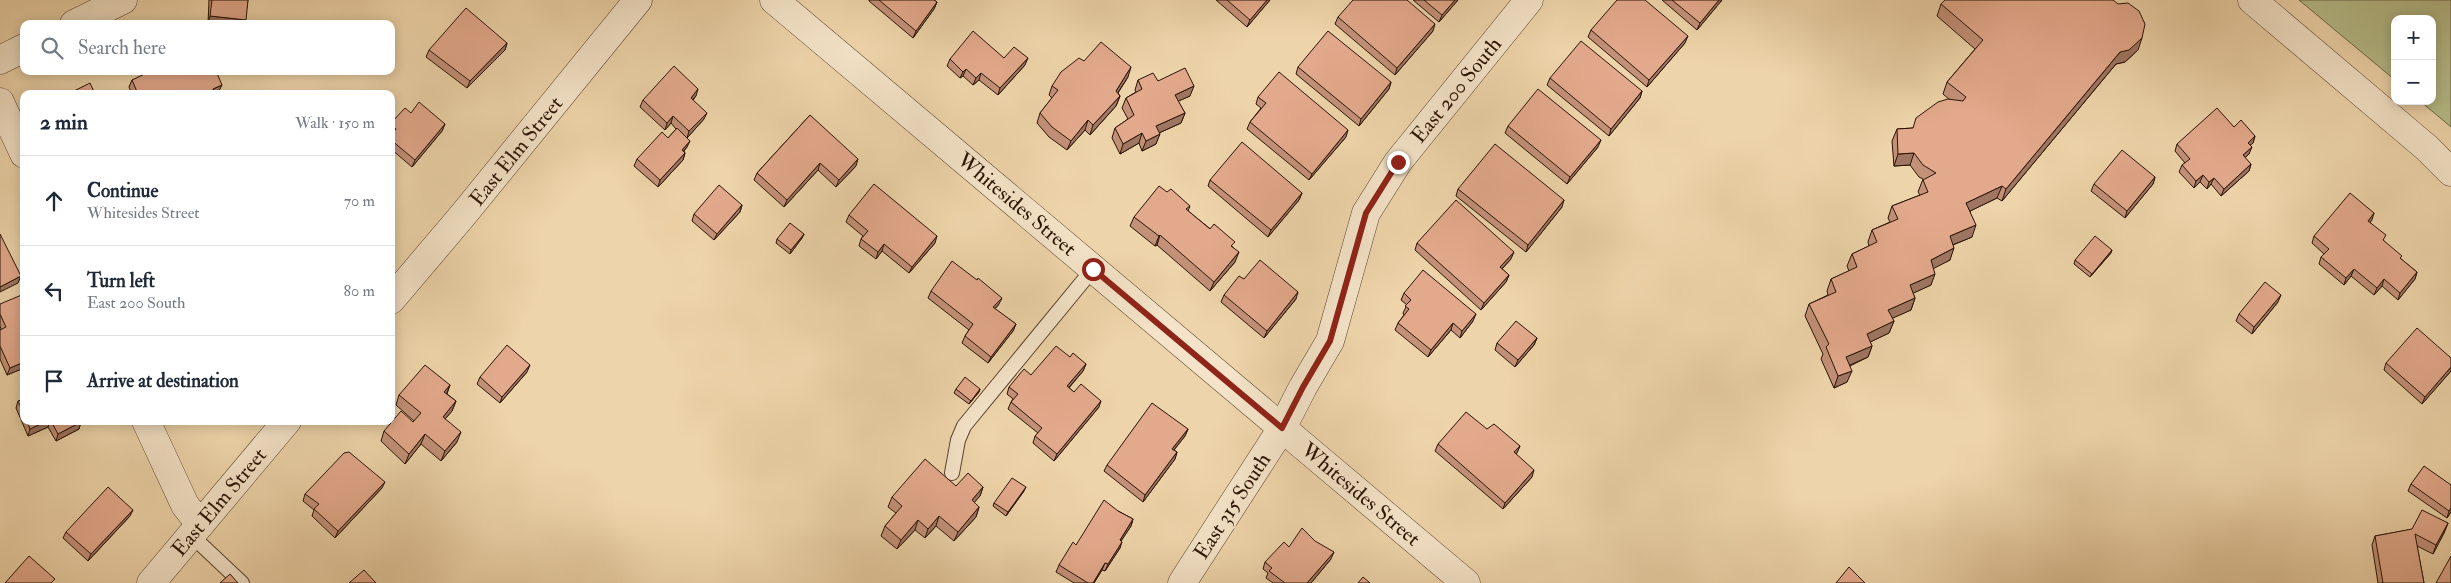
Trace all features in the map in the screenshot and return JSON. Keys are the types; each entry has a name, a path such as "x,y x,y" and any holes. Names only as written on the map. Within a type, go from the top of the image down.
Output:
{"street":[{"path":"82,20 123,0"},
{"name":"East Elm Street","path":"395,295 638,0"},
{"name":"Whitesides Street","path":"774,0 1466,583"},
{"name":"East 200 South","path":"1282,428 1330,341 1366,213 1398,162 1529,0"},
{"path":"2252,0 2427,148 2451,172"},
{"path":"0,60 20,50"},
{"path":"0,102 20,145"},
{"path":"2427,148 2451,160"},
{"path":"148,425 196,530"},
{"name":"East Elm Street","path":"151,583 284,425"},
{"name":"East 315 South","path":"1182,583 1282,428"}],"lane":[{"path":"952,472 958,440 964,426 1093,269"},
{"path":"196,530 242,583"}],"green space":[{"path":"2299,0 2451,0 2451,127 2425,105 2436,105 2436,15 2391,15 2391,77"}],"building":[{"path":"212,0 248,0 246,20 210,16"},
{"path":"879,0 934,0 937,2 916,31"},
{"path":"1227,0 1267,0 1250,20"},
{"path":"1353,0 1407,0 1435,24 1397,68 1338,17"},
{"path":"1424,0 1455,0 1442,15"},
{"path":"1617,0 1645,0 1688,36 1649,80 1591,30"},
{"path":"1672,0 1719,0 1700,23"},
{"path":"1945,0 2113,0 2118,4 2128,3 2139,11 2145,24 2142,38 2129,50 2120,52 2006,189 2002,186 1966,203 1976,225 1950,236 1954,248 1931,260 1935,274 1910,285 1915,298 1888,310 1894,321 1867,334 1872,346 1846,357 1852,371 1838,376 1826,347 1829,344 1809,304 1836,292 1831,279 1857,267 1852,254 1877,242 1872,230 1898,219 1892,206 1928,192 1923,180 1936,173 1923,165 1914,153 1898,154 1897,129 1913,128 1916,118 1938,102 1948,99 1963,101 1966,97 1947,82 1983,40 1941,4"},
{"path":"466,8 507,43 470,81 429,50"},
{"path":"973,31 1004,58 1014,47 1028,58 1000,88 981,73 976,78 966,69 963,72 950,59"},
{"path":"1328,31 1391,82 1361,119 1298,67"},
{"path":"1581,41 1642,91 1611,129 1550,78"},
{"path":"1101,42 1131,67 1116,91 1120,96 1093,125 1088,120 1071,141 1052,127 1040,113 1058,90 1052,86 1061,72 1079,58 1084,61"},
{"path":"674,66 698,89 691,98 707,113 689,131 673,116 667,123 643,100"},
{"path":"1185,68 1194,86 1175,95 1185,113 1156,126 1160,134 1146,141 1142,133 1123,144 1115,128 1134,115 1126,98 1142,89 1138,80 1153,73 1158,81"},
{"path":"1279,72 1348,130 1312,174 1250,122 1266,103 1258,97"},
{"path":"143,75 218,75 222,85 213,90 136,90 132,80"},
{"path":"90,83 93,90 76,90"},
{"path":"1538,89 1601,140 1570,177 1508,126"},
{"path":"419,102 445,124 415,160 395,143 395,119 405,108 411,113"},
{"path":"2217,108 2234,127 2241,120 2255,136 2248,143 2252,147 2243,155 2251,164 2224,189 2214,178 2209,182 2203,175 2196,181 2182,165 2190,159 2177,144"},
{"path":"810,115 858,159 839,180 820,163 787,200 757,173"},
{"path":"677,128 690,141 682,150 685,153 660,180 637,159 662,132 668,138"},
{"path":"1242,142 1302,193 1271,230 1210,180"},
{"path":"1495,144 1564,200 1528,245 1458,189"},
{"path":"2122,150 2155,177 2127,211 2094,184"},
{"path":"874,184 937,236 912,267 884,244 878,252 861,239 868,231 849,215"},
{"path":"719,185 742,205 717,234 694,214"},
{"path":"1159,186 1167,192 1171,189 1190,206 1186,209 1210,229 1214,224 1235,242 1231,246 1239,252 1214,282 1160,235 1134,217"},
{"path":"2350,193 2374,213 2368,221 2386,235 2383,240 2417,272 2400,293 2384,279 2377,288 2354,269 2346,278 2321,257 2329,249 2314,236"},
{"path":"1456,200 1514,252 1500,267 1509,275 1484,303 1417,243"},
{"path":"790,223 804,234 791,250 777,239"},
{"path":"0,234 20,277 0,287"},
{"path":"2095,236 2112,250 2092,274 2075,260"},
{"path":"1260,260 1298,292 1267,331 1224,295 1239,276 1244,279"},
{"path":"952,261 977,280 978,278 1002,298 993,307 1016,324 991,357 965,336 973,324 931,291"},
{"path":"1423,270 1476,314 1462,331 1453,323 1431,350 1398,323 1409,309 1405,306 1411,300 1404,293"},
{"path":"2265,282 2281,295 2254,327 2239,314"},
{"path":"20,296 20,364 10,368 0,346 0,330 6,327 0,314 0,304"},
{"path":"1516,321 1537,338 1518,360 1497,343"},
{"path":"2417,328 2451,358 2451,367 2425,397 2386,363"},
{"path":"507,345 530,365 502,397 480,377"},
{"path":"1056,346 1070,357 1073,353 1086,364 1067,386 1074,392 1081,384 1101,401 1057,454 1035,436 1042,428 1011,402 1018,394 1009,387 1024,369 1031,375"},
{"path":"425,365 450,385 444,392 456,401 443,417 461,432 445,451 425,434 409,454 384,431 389,425 395,425 395,418 401,411 413,422 421,413 399,395"},
{"path":"965,377 980,389 971,401 956,389"},
{"path":"1152,403 1188,429 1172,449 1177,452 1145,495 1107,465"},
{"path":"1466,412 1487,429 1494,424 1520,446 1514,452 1534,470 1505,503 1438,444"},
{"path":"28,425 38,425 30,429"},
{"path":"53,425 75,425 58,434"},
{"path":"349,452 385,482 338,531 314,509 319,504 305,494 344,453"},
{"path":"925,459 956,486 968,473 983,487 972,500 979,507 958,532 939,516 928,529 918,520 901,540 885,526 902,506 892,497"},
{"path":"2424,466 2451,485 2451,508 2449,511 2411,484"},
{"path":"1012,478 1026,487 1008,512 994,503"},
{"path":"108,487 133,510 91,554 66,532"},
{"path":"1104,500 1118,511 1133,519 1120,540 1122,542 1108,564 1105,563 1093,583 1088,583 1059,565 1073,542 1076,545"},
{"path":"2422,510 2448,523 2436,545 2415,534 2424,583 2383,583 2375,536 2412,529"},
{"path":"1302,528 1315,541 1334,552 1307,583 1285,583 1269,571 1272,568 1265,562 1284,542 1289,547"},
{"path":"29,556 55,579 51,583 5,583"},
{"path":"2451,556 2451,583 2436,583"},
{"path":"1849,567 1865,583 1836,583"},
{"path":"364,570 376,583 349,583"},
{"path":"230,574 238,583 220,583"},
{"path":"1363,577 1370,583 1358,583"}],"route":[{"path":"1093,269 1282,428 1330,341 1366,213 1398,162"}]}
